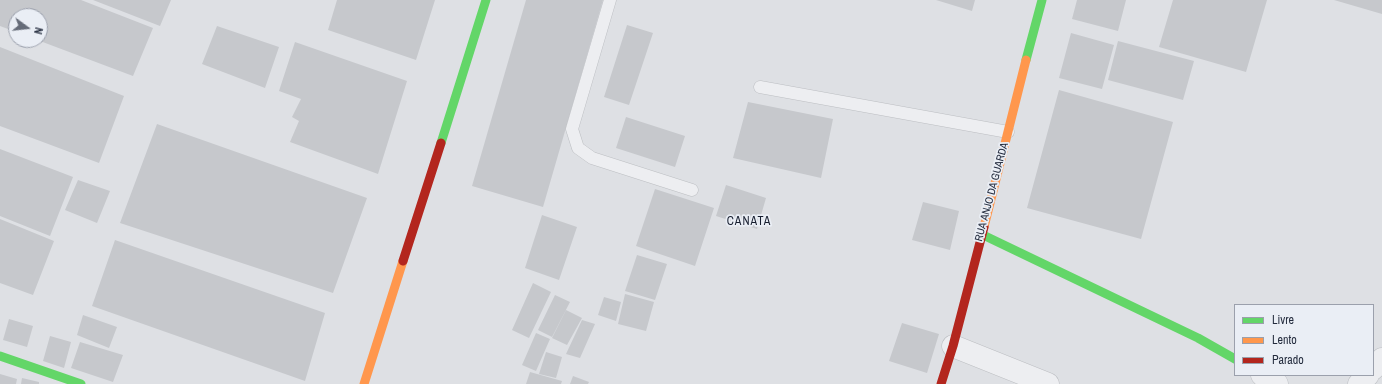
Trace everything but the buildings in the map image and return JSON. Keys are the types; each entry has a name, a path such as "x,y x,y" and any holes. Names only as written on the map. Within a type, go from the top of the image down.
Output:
{"street":[{"path":"364,384 486,0"},
{"name":"RUA ANJO DA GUARDA","path":"941,384 953,346 1042,0"},
{"path":"981,234 1198,338 1234,358"},
{"path":"953,346 1048,384"},
{"path":"0,356 81,384"},
{"path":"1374,368 1382,359"},
{"path":"1264,376 1277,384"},
{"path":"1359,384 1367,376"}],"lane":[{"path":"610,0 572,129 578,148 592,158 692,190"},
{"path":"760,87 1008,132"}],"traffic: fast":[{"path":"441,143 486,0"},
{"path":"1026,60 1042,0"},
{"path":"981,234 1198,338 1234,358"},
{"path":"0,356 81,384"}],"traffic: slow":[{"path":"984,227 1026,60"},
{"path":"364,384 403,261"}],"traffic: jam":[{"path":"403,261 441,143"},
{"path":"941,384 953,346 984,227"}],"district":[{"name":"CANATA","path":"749,222"}]}
